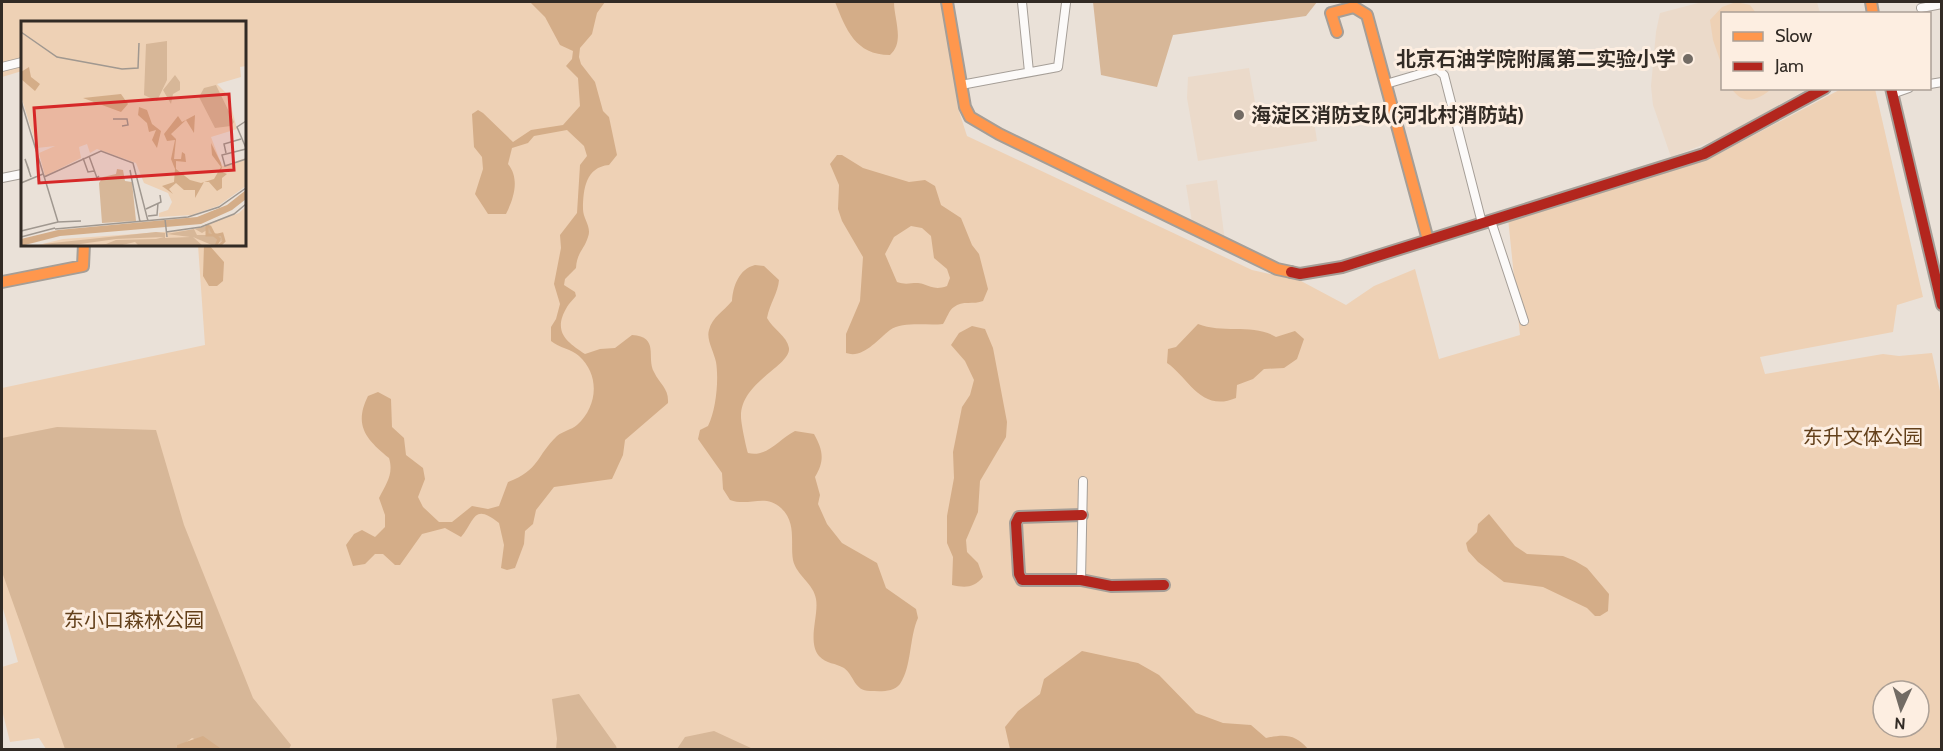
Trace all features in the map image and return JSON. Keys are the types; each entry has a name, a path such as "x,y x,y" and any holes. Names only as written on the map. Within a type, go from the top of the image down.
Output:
{"street":[{"path":"947,2 965,107 970,117 999,134 1277,269 1300,274 1342,267 1704,154 1821,90"},
{"path":"1022,2 1029,72"},
{"path":"961,85 1058,67 1066,3"},
{"path":"1921,8 1941,4"},
{"path":"1336,32 1332,13 1354,7 1367,15 1428,240"},
{"path":"2,68 21,62"},
{"path":"1386,84 1437,69 1444,75 1486,222 1524,321"},
{"path":"1892,91 1941,304"},
{"path":"2,177 21,174"},
{"path":"2,282 83,266 86,255 84,246"},
{"path":"1081,580 1083,481"},
{"path":"1082,515 1019,517 1016,523 1019,574 1022,580 1081,580 1111,586 1164,585"}],"shaded area":[{"path":"530,2 605,2 597,13 592,34 580,48 579,57 581,64 595,82 603,111 609,117 617,155 609,165 595,170 587,180 583,209 589,233 576,268 565,279 564,285 575,292 576,296 563,316 561,330 572,345 585,354 600,349 615,348 632,335 646,340 649,344 652,366 666,390 668,403 625,440 623,455 612,479 554,487 536,510 533,524 525,531 524,544 515,568 507,570 501,568 504,545 499,523 484,514 479,514 472,520 461,537 445,528 422,534 400,565 395,565 383,554 375,554 365,564 353,566 346,545 354,534 362,530 375,537 385,527 385,515 379,498 391,469 389,458 374,445 362,424 368,396 378,392 391,399 392,427 404,438 406,455 423,468 425,479 418,497 423,507 439,522 452,522 472,506 488,509 499,506 508,482 526,473 557,436 577,425 589,409 592,400 593,381 586,364 576,354 551,341 551,327 560,304 554,284 561,248 560,235 577,213 580,165 587,156 584,146 567,130 534,136 528,143 512,148 508,164 514,176 515,189 506,214 488,214 475,194 483,169 482,157 474,147 472,114 478,110 483,113 513,142 531,130 563,125 580,106 578,78 566,66 572,59 573,51 560,45 545,17"},
{"path":"835,2 894,2 898,37 897,44 890,55 868,51 860,45 848,31"},
{"name":"北京石油学院附属第二实验小学","path":"1702,2 1817,2 1820,12 1721,12 1721,90 1805,90 1718,139 1671,157 1653,105 1651,86 1660,13"},
{"path":"1249,68 1256,108 1274,104 1276,113 1312,107 1317,141 1198,161 1187,98 1188,77"},
{"path":"837,155 842,155 863,168 909,182 925,180 935,186 941,205 961,218 972,245 979,254 988,289 983,301 957,305 951,310 943,324 895,327 864,351 846,353 846,334 860,301 863,257 842,221 838,209 839,185 830,164","holes":["911,226 922,228 931,236 934,258 947,269 950,278 947,286 937,288 920,283 897,282 885,254 894,237"]},
{"path":"1217,180 1225,241 1192,222 1186,185"},
{"path":"204,246 210,246 224,262 223,281 217,286 209,286 203,276"},
{"path":"755,265 764,266 779,280 767,318 786,340 789,348 782,361 748,394 743,405 741,420 748,453 761,453 795,431 814,434 822,455 815,477 820,495 818,504 827,524 842,543 877,563 886,588 916,609 918,618 907,669 900,684 890,690 865,690 857,686 844,668 825,661 819,656 814,643 815,594 793,560 791,526 786,514 769,501 737,502 730,500 723,489 722,473 698,439 700,430 708,426 711,419 716,395 717,369 709,330 715,318 732,301 735,284 741,274"},
{"path":"1198,324 1218,328 1258,330 1276,337 1295,331 1304,339 1297,359 1284,368 1264,369 1253,379 1237,385 1236,398 1213,401 1196,391 1167,363 1168,349 1176,347"},
{"path":"972,326 985,329 993,348 1007,422 1006,437 980,481 978,512 966,540 967,552 978,563 983,577 973,585 961,587 952,585 953,557 947,543 947,516 954,478 953,452 962,407 970,395 974,380 965,361 951,345 959,333"},
{"path":"1489,514 1515,546 1527,554 1563,556 1587,568 1609,594 1608,611 1595,616 1587,608 1543,587 1504,582 1478,562 1468,551 1466,543 1477,532 1478,524"},
{"path":"1082,651 1138,663 1159,675 1196,713 1223,723 1251,725 1266,738 1289,736 1299,740 1308,749 1010,749 1005,727 1018,711 1040,694 1044,679"},
{"path":"203,736 220,748 176,749 177,745"}],"green space":[{"path":"2,2 944,2 958,108 967,136 1252,270 1301,281 1346,305 1374,286 1415,269 1439,359 1520,335 1508,218 1709,159 1839,90 1875,90 1923,297 1897,305 1893,332 1760,357 1765,374 1883,354 1899,356 1932,353 1941,396 1941,749 844,750 816,734 842,749 46,749 39,738 10,742 2,710 2,667 18,662 2,605 2,388 205,345 198,246 246,246 246,21 21,21 21,71 2,77"},
{"path":"1093,2 1317,2 1306,16 1173,35 1157,87 1101,75"},
{"path":"1736,2 1750,5 1755,12 1721,12 1721,63 1713,40 1710,20 1722,7"},
{"path":"1733,90 1770,90 1751,100 1741,98"},
{"name":"东小口森林公园","path":"57,427 156,430 184,525 253,698 291,745 289,749 218,749 192,738 184,744 177,745 176,749 65,749 2,572 2,438"},
{"path":"579,694 617,749 556,749 552,699"},
{"path":"714,731 753,749 677,749 685,737"}],"traffic: slow":[{"path":"947,2 965,107 970,117 999,134 1277,269 1291,272"},
{"path":"1871,2 1873,12"},
{"path":"1337,32 1331,13 1354,7 1367,15 1428,240"},
{"path":"2,282 83,266 84,246"}],"traffic: jam":[{"path":"1291,272 1300,274 1342,267 1704,154 1821,90"},
{"path":"1891,90 1942,305"},
{"path":"1082,515 1019,517 1016,523 1019,574 1022,580 1081,580 1111,586 1164,585"}],"place":[{"name":"北京石油学院附属第二实验小学","path":"1688,59"},
{"name":"海淀区消防支队(河北村消防站)","path":"1239,115"}],"park label":[{"name":"东升文体公园","path":"1863,437"}]}
